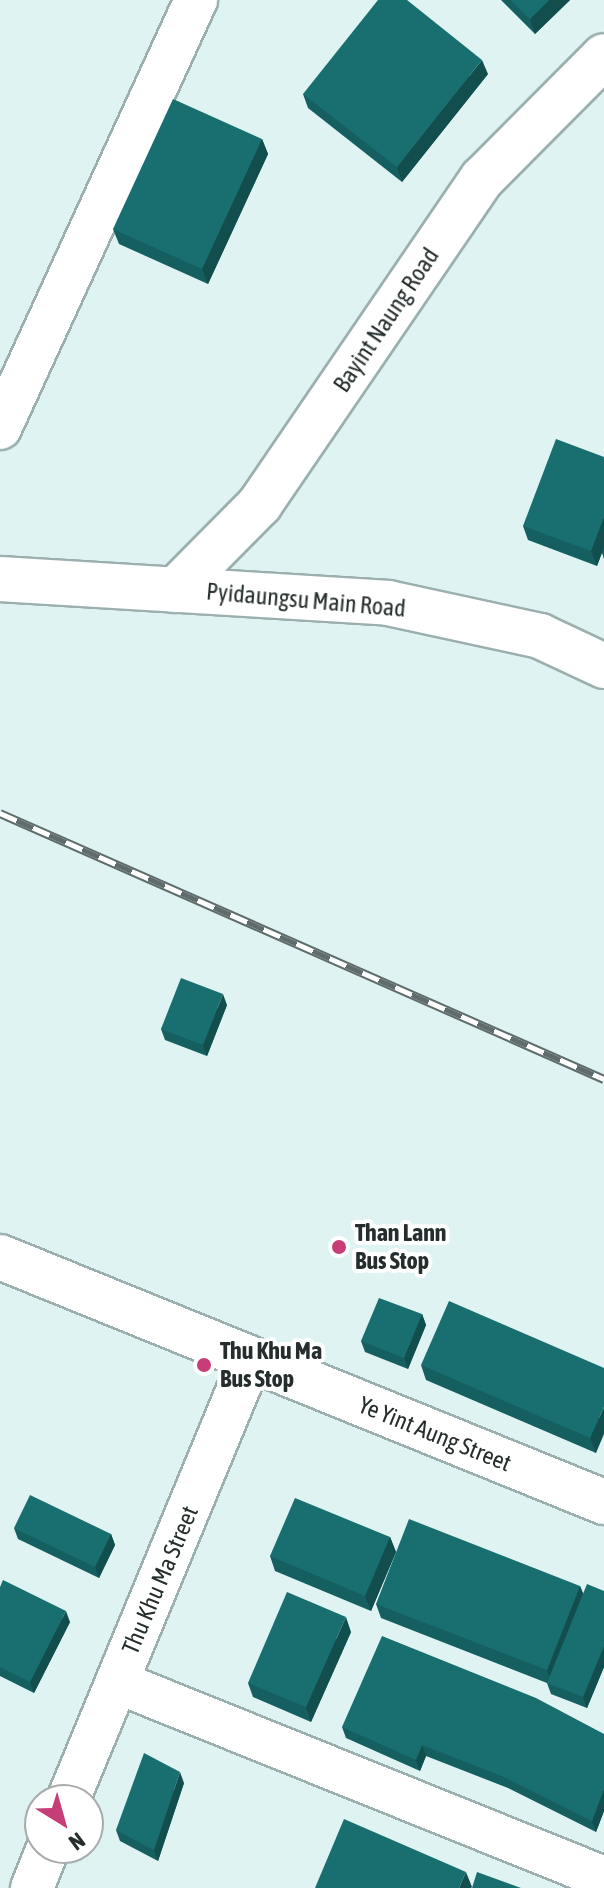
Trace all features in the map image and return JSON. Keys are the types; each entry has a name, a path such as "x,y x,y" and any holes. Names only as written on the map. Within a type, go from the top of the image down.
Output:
{"main road":[{"name":"Bayint Naung Road","path":"175,590 260,504 482,179 604,56"},
{"name":"Pyidaungsu Main Road","path":"0,579 388,603 540,636 604,666"},
{"name":"Ye Yint Aung Street","path":"0,1257 604,1502"}],"street":[{"path":"0,428 196,0"},
{"name":"Thu Khu Ma Street","path":"75,1784 251,1359"},
{"path":"117,1682 604,1878"},
{"path":"32,1888 42,1864"}],"building":[{"path":"378,0 407,0 482,60 397,167 303,94"},
{"path":"511,0 549,0 530,19"},
{"path":"173,99 262,139 202,269 113,229"},
{"path":"556,439 604,457 604,517 591,551 523,526"},
{"path":"181,978 223,994 203,1045 161,1029"},
{"path":"379,1298 422,1314 404,1358 361,1341"},
{"path":"449,1301 604,1368 604,1407 590,1438 421,1365"},
{"path":"30,1495 111,1534 95,1567 14,1528"},
{"path":"295,1498 390,1537 365,1596 270,1556"},
{"path":"409,1519 580,1586 547,1670 376,1604"},
{"path":"3,1580 66,1611 30,1682 0,1667 0,1587"},
{"path":"587,1584 604,1591 604,1646 583,1697 547,1683"},
{"path":"287,1592 346,1617 306,1707 248,1683"},
{"path":"382,1636 536,1698 604,1734 604,1789 592,1821 504,1777 422,1745 416,1760 342,1727"},
{"path":"144,1753 180,1772 154,1850 116,1830"},
{"path":"344,1819 466,1872 459,1888 315,1888"},
{"path":"477,1872 521,1888 472,1888"}],"railway":[{"path":"0,813 604,1079"}],"place":[{"name":"Than Lann Bus Stop","path":"339,1247"},
{"name":"Thu Khu Ma Bus Stop","path":"204,1365"}]}
